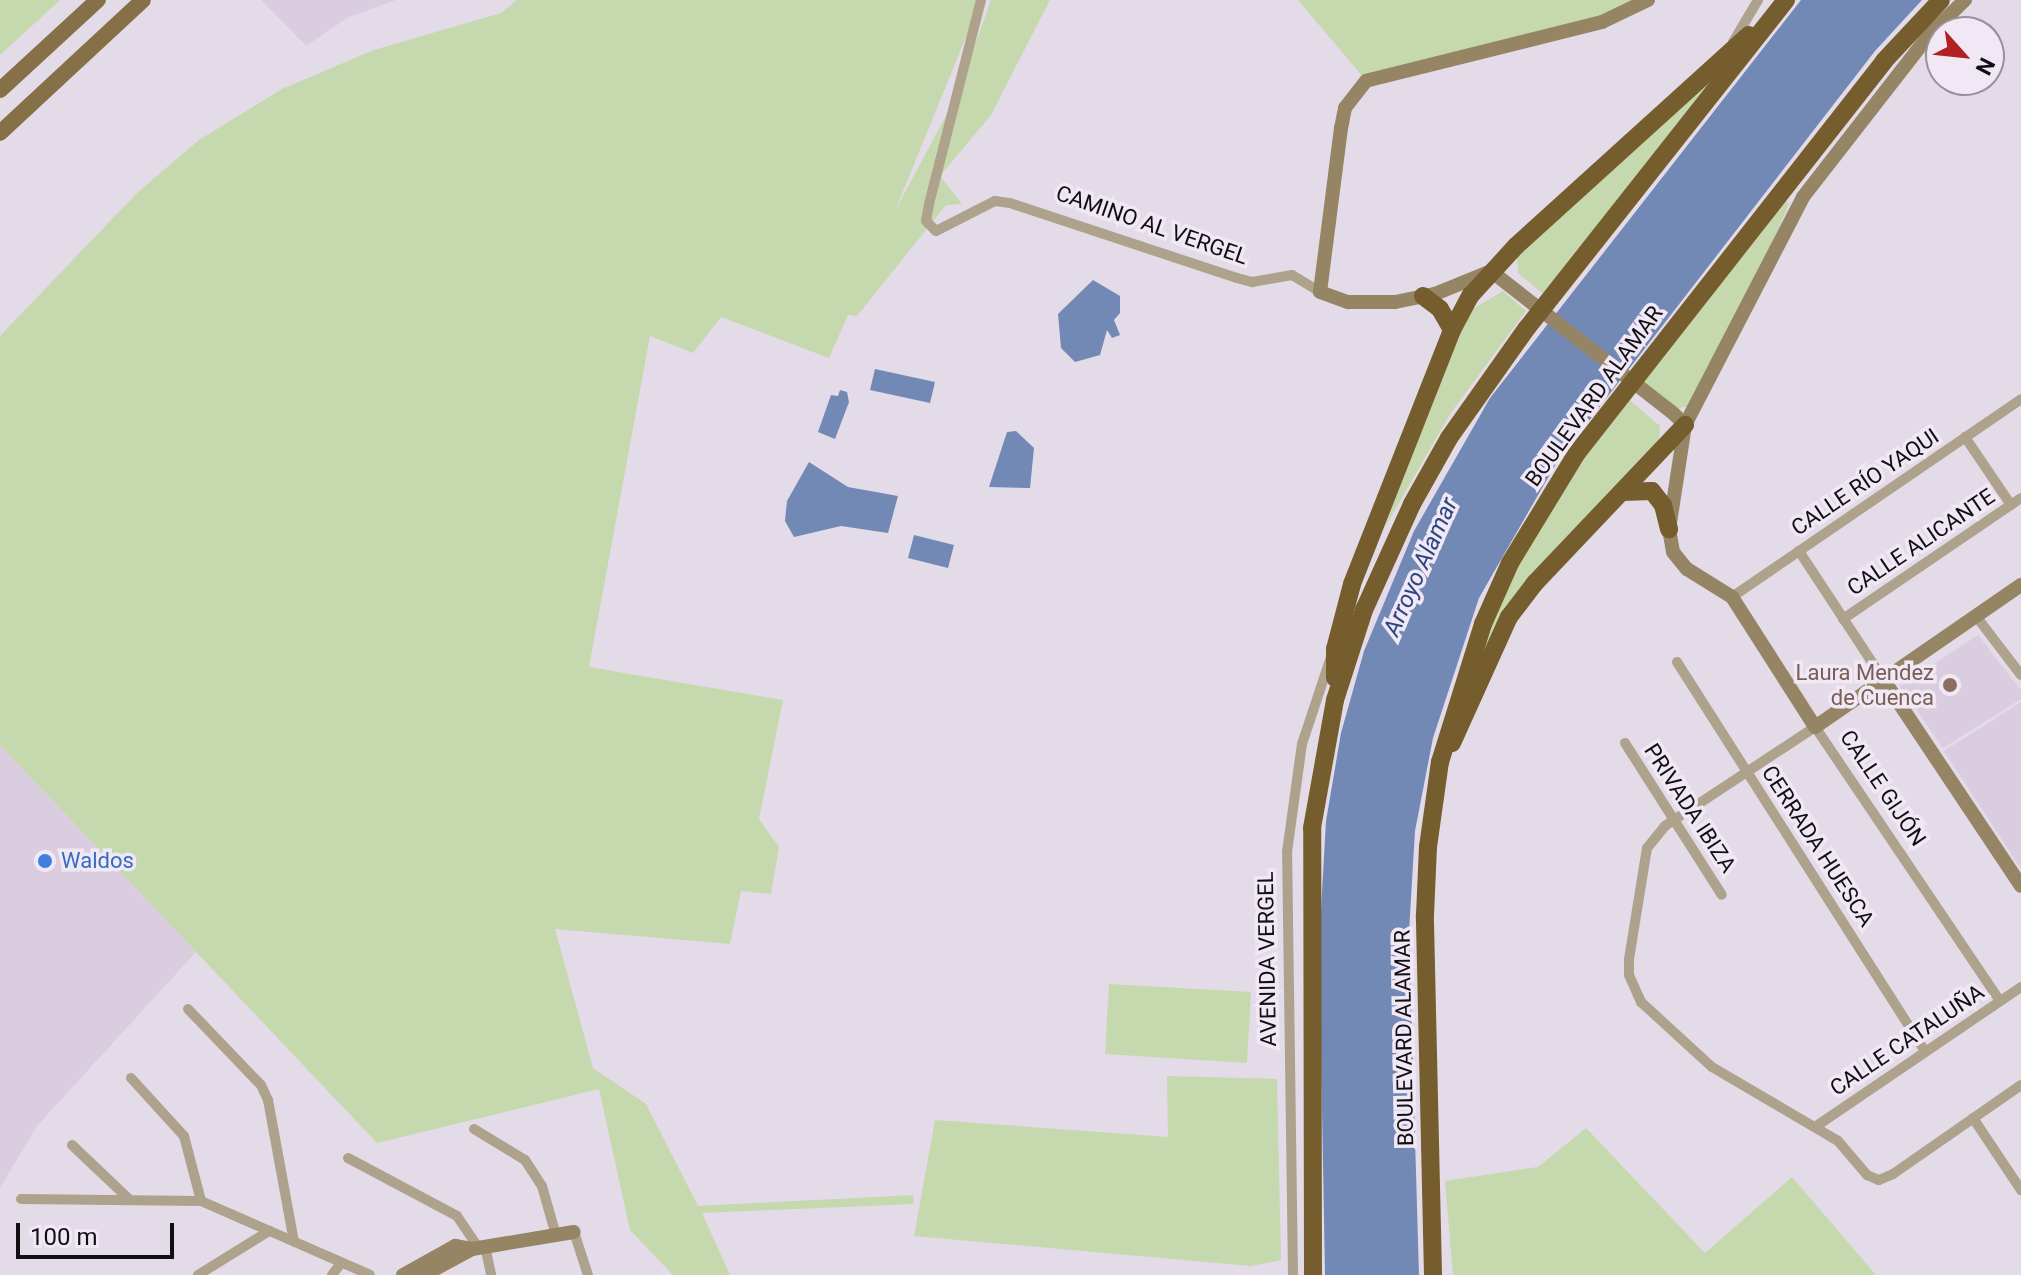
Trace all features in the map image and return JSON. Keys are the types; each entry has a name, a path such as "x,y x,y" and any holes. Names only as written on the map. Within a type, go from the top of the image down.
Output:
{"highway":[{"path":"1313,1275 1312,828 1335,700 1384,563 1449,438 1527,328 1786,0"},
{"name":"BOULEVARD ALAMAR","path":"1433,1275 1425,915 1440,762 1462,683 1499,587 1577,453 1875,72 1941,0"},
{"path":"1335,700 1335,649 1352,584 1452,330 1499,276 1726,54 1774,16"},
{"path":"1423,296 1440,309 1452,330"},
{"path":"1440,762 1466,721 1509,617 1535,583 1623,492 1679,420"},
{"path":"1623,492 1652,491 1663,505 1669,529"}],"main road":[{"path":"0,90 98,0"},
{"path":"0,133 143,0"}],"street":[{"name":"CAMINO AL VERGEL","path":"981,0 926,221 936,231 947,229 995,201 1010,203 1237,278 1252,282 1292,275 1320,292 1373,303 1423,296 1499,276"},
{"path":"1320,292 1345,108 1366,81 1602,22 1648,0"},
{"path":"1726,54 1758,0"},
{"path":"1732,597 1679,561 1669,529 1679,420 1803,197 1930,34 1965,0"},
{"path":"1499,276 1679,420"},
{"name":"CALLE RÍO YAQUI","path":"1732,597 2021,399"},
{"path":"1965,437 2011,505"},
{"name":"CALLE ALICANTE","path":"1843,619 2021,498"},
{"path":"1799,551 2021,886"},
{"path":"2021,585 1885,682 1676,820 1647,848 1629,959 1634,990 1664,1028 1712,1067 1838,1141 1874,1180 1893,1174 2021,1085"},
{"name":"CALLE GIJÓN","path":"1732,597 1815,727 2000,1001"},
{"path":"1976,616 2021,675"},
{"name":"AVENIDA VERGEL","path":"1293,1275 1287,852 1302,744 1335,649"},
{"name":"CERRADA HUESCA","path":"1677,662 1925,1052"},
{"name":"PRIVADA IBIZA","path":"1625,743 1722,895"},
{"name":"CALLE CATALUÑA","path":"1815,1127 2021,987"},
{"path":"188,1009 261,1085 268,1100 294,1242"},
{"path":"131,1078 184,1136 201,1201"},
{"path":"1973,1118 2021,1190"},
{"path":"474,1129 525,1160 542,1186 555,1232"},
{"path":"72,1145 129,1199"},
{"path":"348,1158 457,1216 479,1247 491,1275"},
{"path":"21,1199 201,1201 370,1275"},
{"path":"198,1275 269,1231"},
{"path":"403,1275 455,1246 479,1247 555,1232 574,1232 588,1275"},
{"path":"424,1275 479,1247"},
{"path":"332,1275 341,1263"}],"shaded area":[{"path":"261,0 396,0 349,17 306,46"},
{"path":"1978,635 2021,690 2021,699 1943,748 1900,686"},
{"path":"2021,702 2021,869 1944,751"},
{"name":"Waldos","path":"0,745 196,952 37,1126 0,1188"}],"green space":[{"path":"0,0 60,0 0,55"},
{"path":"517,0 981,0 895,211 956,97 991,0 1050,0 991,115 940,176 962,204 946,205 857,316 848,315 829,358 721,317 693,353 650,336 589,667 783,700 759,819 779,847 771,894 741,891 730,944 555,929 593,1068 646,1104 698,1206 913,1195 914,1204 702,1213 730,1275 673,1275 630,1230 599,1089 377,1143 0,745 0,336 137,193 199,140 282,89 374,50 501,13"},
{"path":"1298,0 1647,0 1605,22 1369,84"},
{"path":"1727,66 1543,294 1518,273 1517,258 1527,245"},
{"path":"1786,200 1789,204 1768,253 1688,406 1675,409 1642,382"},
{"path":"1503,291 1526,311 1450,414 1384,529 1453,347 1473,309"},
{"path":"1627,398 1660,426 1659,445 1497,625 1467,701 1464,696 1506,585 1580,460"},
{"path":"1109,984 1251,992 1247,1063 1105,1054"},
{"path":"1167,1076 1277,1079 1281,1260 1251,1266 914,1236 935,1120 1168,1137"},
{"path":"1586,1128 1705,1253 1792,1177 1876,1275 1453,1275 1445,1181 1538,1167"}],"water":[{"name":"Arroyo Alamar","path":"1801,0 1922,0 1875,51 1557,462 1479,598 1433,738 1415,831 1409,932 1419,1275 1325,1275 1319,945 1326,821 1341,733 1364,651 1414,531 1490,398"},
{"path":"1093,280 1120,296 1120,313 1114,320 1120,335 1112,338 1107,330 1100,355 1075,362 1061,348 1058,314"},
{"path":"875,369 935,382 930,403 870,390"},
{"path":"840,390 847,392 849,402 835,439 818,432 831,395 838,396"},
{"path":"1016,431 1034,448 1030,488 989,487 1007,432"},
{"path":"809,462 848,487 898,496 888,533 841,526 794,537 785,521 787,501"},
{"path":"914,535 954,545 948,568 908,558"}],"place":[{"name":"Laura Mendez de Cuenca","path":"1950,685"},
{"name":"Waldos","path":"45,861"}]}
